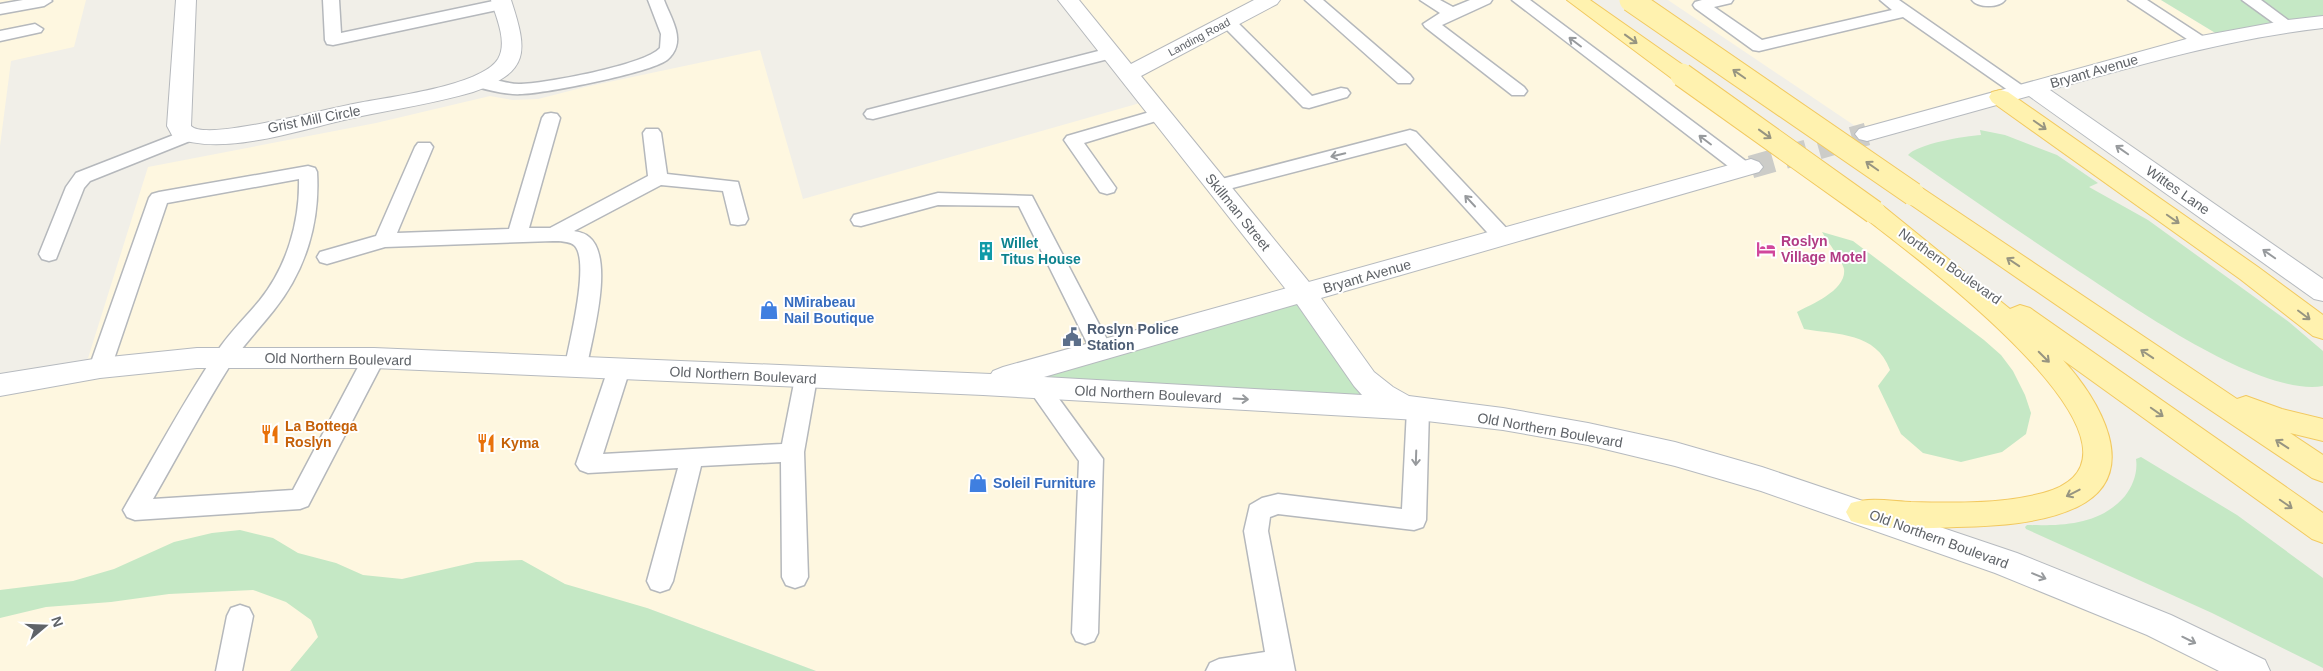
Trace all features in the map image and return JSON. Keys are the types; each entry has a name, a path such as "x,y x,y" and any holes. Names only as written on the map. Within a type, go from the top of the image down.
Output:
{"main road":[{"path":"186,0 179,112 181,132 189,135"},
{"name":"Skillman Street","path":"1068,0 1304,294 1374,390 1387,398 1418,409"},
{"name":"Landing Road","path":"1128,74 1270,0"},
{"name":"Northern Boulevard","path":"1578,0 2323,530"},
{"path":"1631,0 1912,194 2180,376 2323,470"},
{"name":"Grist Mill Circle","path":"189,135 218,136 262,129 421,97 479,82 495,74 508,62 512,49 512,37 501,2"},
{"name":"Bryant Avenue","path":"1867,134 2202,41 2323,22"},
{"path":"2018,92 2323,330"},
{"name":"Wittes Lane","path":"2018,92 2323,292"},
{"name":"Bryant Avenue","path":"983,384 1748,168"},
{"path":"1862,512 1904,516 1946,516 2014,510 2049,503 2083,488 2094,472 2099,452 2090,421 2081,402 2048,361 1977,295 1874,212"},
{"name":"Old Northern Boulevard","path":"0,385 100,368 158,361 224,357 374,358 806,378 983,384 1418,409 1503,419 1675,454 1762,479 1862,512 2006,562 2158,625 2253,671"},
{"path":"2180,376 2237,404 2278,418 2323,430"}],"lane":[{"path":"331,0 333,40 501,2"},
{"path":"479,82 499,88 522,89 642,63 661,56 668,48 669,34 656,0"},
{"path":"1313,0 1404,79"},
{"path":"1428,0 1452,13"},
{"path":"1484,0 1431,24 1518,91"},
{"path":"1520,0 1748,168"},
{"path":"1725,0 1701,5 1759,46 1905,12"},
{"path":"1888,0 2018,92"},
{"path":"1980,0 1997,0"},
{"path":"2136,0 2202,41"},
{"path":"2250,0 2288,26"},
{"path":"0,10 44,1"},
{"path":"1228,22 1309,103 1341,93"},
{"path":"0,36 35,29"},
{"path":"873,114 1110,53"},
{"path":"1106,188 1073,140 1160,114"},
{"path":"516,235 551,118"},
{"path":"652,133 658,179"},
{"path":"49,254 75,187 82,177 189,135"},
{"path":"1217,186 1410,136 1503,237"},
{"path":"384,240 424,148"},
{"path":"100,368 159,198 308,172 310,195 306,226 296,256 273,296 224,357 135,510 300,499 374,358"},
{"path":"554,234 658,179 731,186 738,219"},
{"path":"861,220 938,199 1025,200 1102,351"},
{"path":"327,256 384,240 554,234 570,236 581,241 589,250 592,263 576,366"},
{"path":"619,369 588,464 792,452"},
{"path":"795,577 792,452 806,378"},
{"path":"1038,387 1091,459 1084,633"},
{"path":"1219,671 1282,666 1256,531 1259,512 1270,505 1278,504 1414,520 1418,409"},
{"path":"660,581 692,458"},
{"path":"229,671 240,616"}],"shaded area":[{"path":"0,0 86,0 74,47 11,61 0,146"},
{"path":"1067,0 1566,0 1874,212 1977,295 2096,436 2067,496 1905,516 2253,671 816,671 647,608 347,671 0,671 0,385 84,371 148,167 376,123 490,96 513,100 538,99 585,87 760,50 803,199 1147,101"},
{"path":"1668,0 2161,0 2222,37 1867,134"}],"green space":[{"path":"2161,0 2323,0 2323,22 2222,37"},
{"path":"1980,130 2005,135 2057,155 2098,183 2089,187 2148,220 2289,322 2323,351 2323,386 2296,386 2265,377 2230,363 2195,344 2098,284 1908,155 1921,147 1931,144 1981,135"},
{"path":"1822,232 1853,241 1984,340 2001,355 2013,371 2025,395 2031,413 2026,434 2002,452 1961,462 1923,453 1901,434 1878,386 1890,370 1884,358 1875,348 1855,338 1804,329 1797,312 1834,290 1843,277 1843,265"},
{"path":"1304,294 1387,398 983,384"},
{"path":"2141,457 2237,515 2323,578 2323,668 2212,613 2026,529 2027,525 2054,525 2080,522 2104,513 2115,506 2128,492 2136,474 2136,459"},
{"path":"240,530 273,538 298,553 336,563 363,575 402,579 476,562 522,560 565,584 647,608 816,671 290,671 318,637 311,620 286,602 253,590 169,594 111,602 46,607 0,618 0,590 73,581 114,569 174,542 212,533"}],"tunnel":[{"path":"1751,167 1867,134"}],"place":[{"name":"Roslyn Village Motel","path":"1766,249"},
{"name":"Willet Titus House","path":"986,251"},
{"name":"NMirabeau Nail Boutique","path":"769,310"},
{"name":"Roslyn Police Station","path":"1072,337"},
{"name":"La Bottega Roslyn","path":"270,434"},
{"name":"Kyma","path":"486,443"},
{"name":"Soleil Furniture","path":"978,483"}]}
